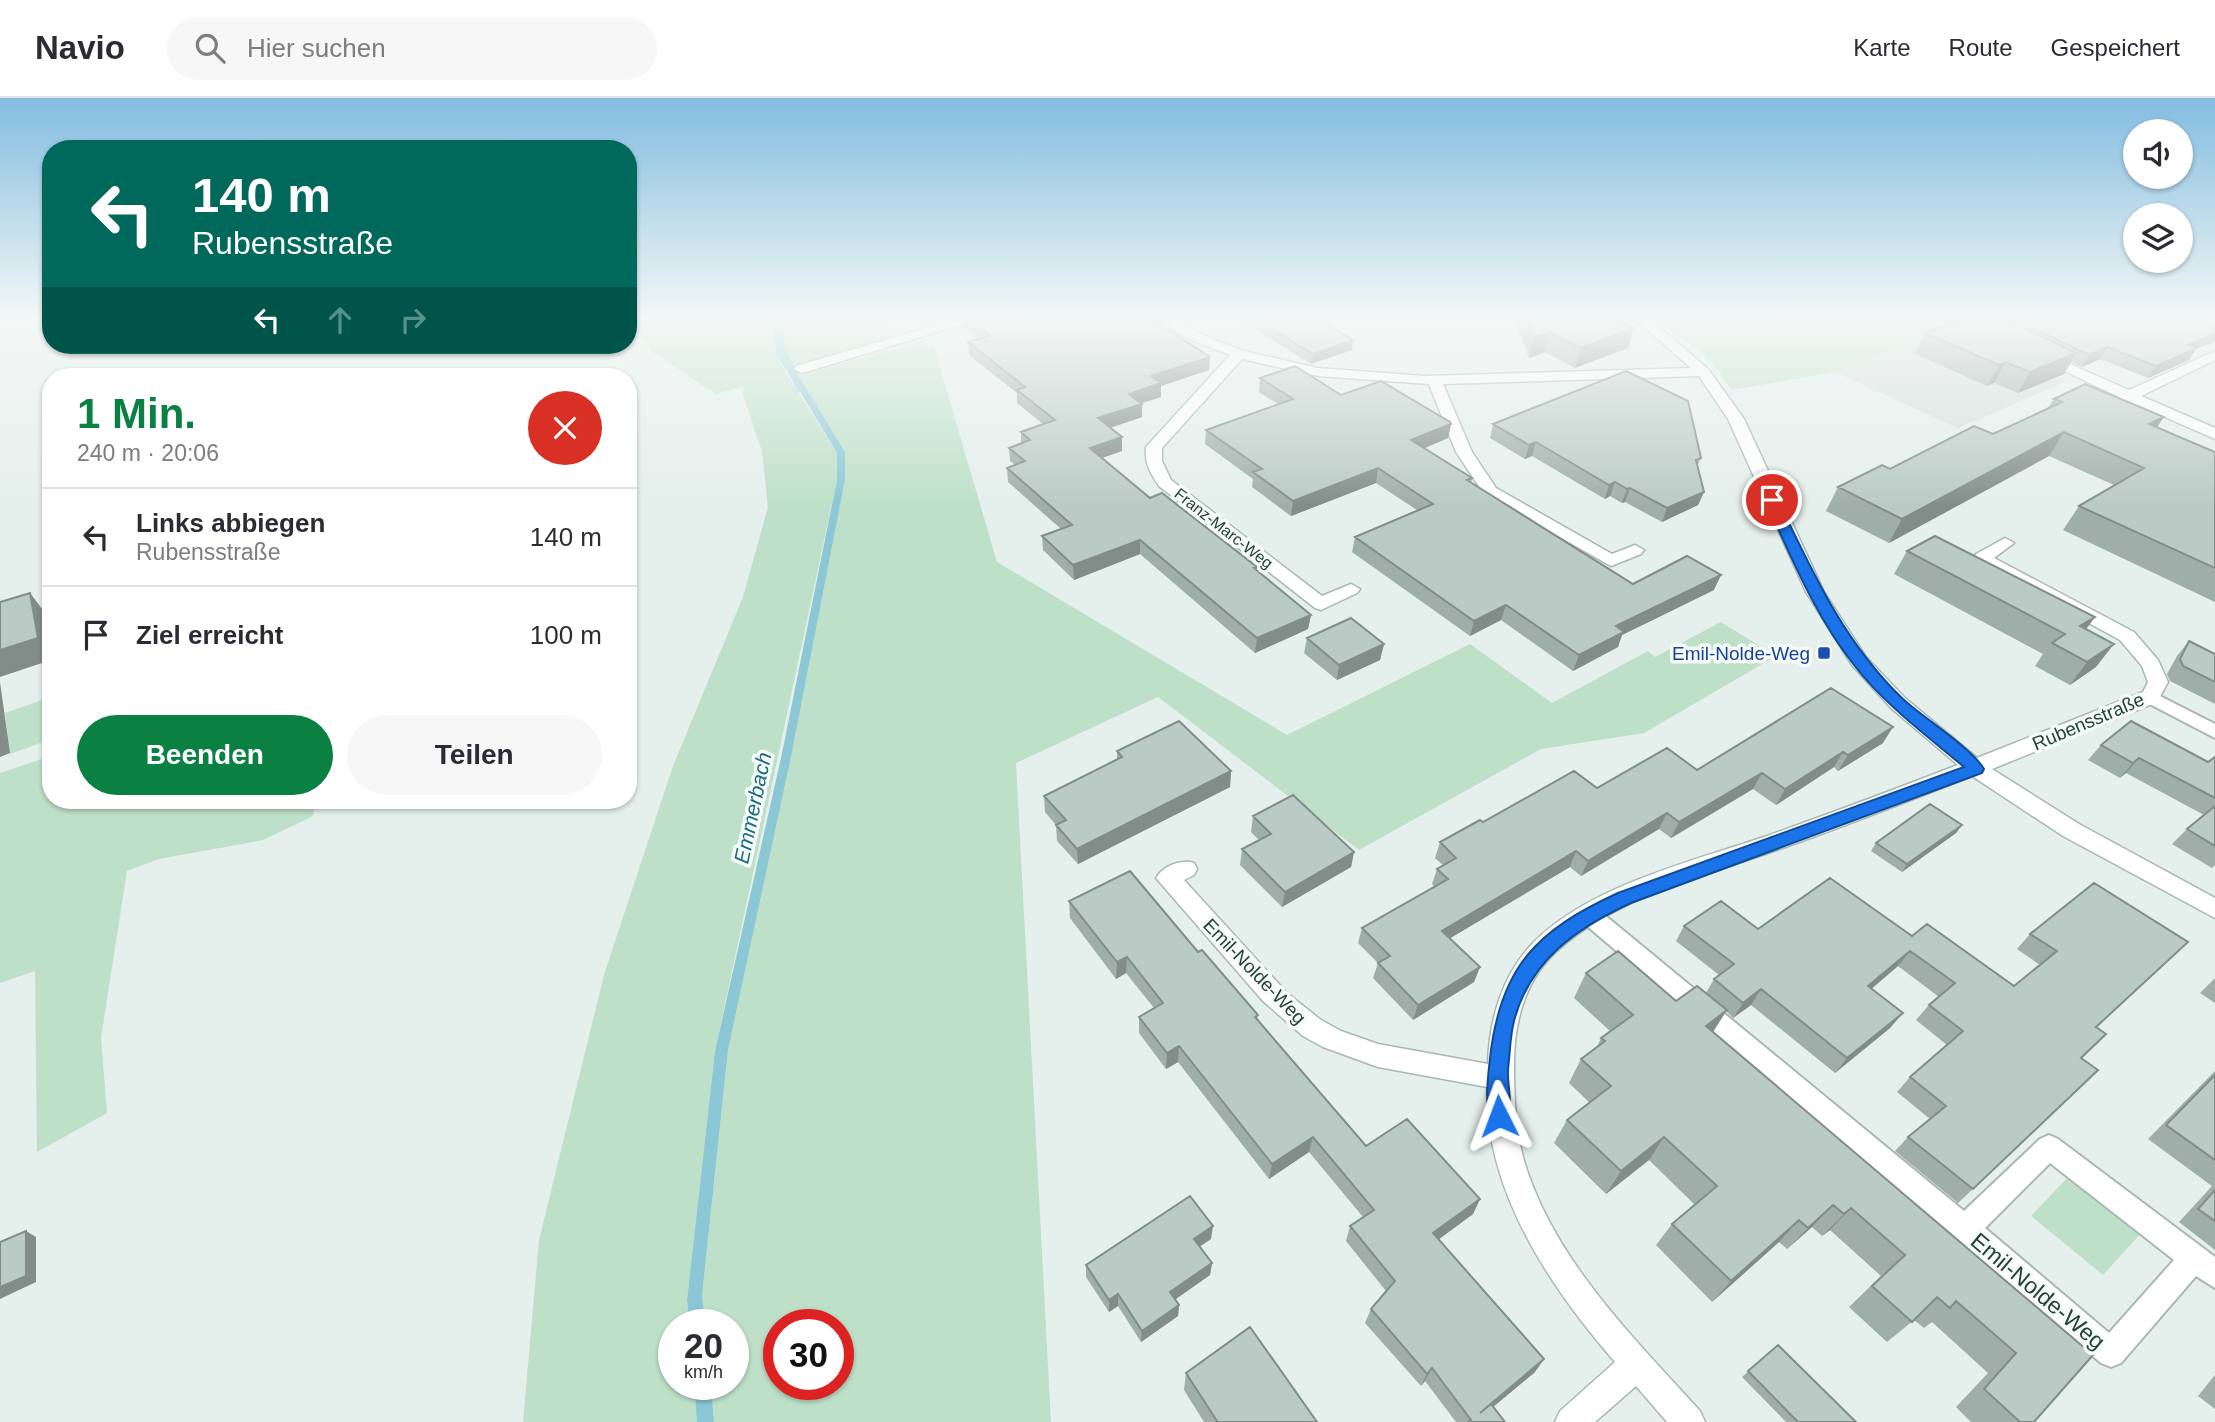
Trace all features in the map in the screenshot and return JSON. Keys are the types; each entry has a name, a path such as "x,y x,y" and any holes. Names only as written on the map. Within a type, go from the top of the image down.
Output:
{"street":[{"name":"Franz-Marc-Weg","path":"1214,382 1154,447 1152,459 1157,471 1165,483 1321,604 1350,589"},
{"path":"1435,382 1476,475 1490,491 1611,561 1635,550"},
{"path":"1710,382 1735,419 1815,593 1859,662 1898,703 1976,769 2071,830 2215,909"},
{"path":"2094,382 2215,434"},
{"path":"2126,397 2158,382"},
{"name":"Rubensstraße","path":"1976,769 2150,697 2158,681 2151,664 2127,636 1982,558 2005,542"},
{"path":"1689,1422 1637,1364 1575,1286 1527,1213 1508,1162 1499,1116 1498,1077 1504,1021 1523,973 1550,942 1588,914 1657,885 1976,769"},
{"name":"Emil-Nolde-Weg","path":"1186,869 1168,878 1276,998 1311,1028 1364,1050 1457,1071 1498,1077"},
{"path":"1571,1422 1637,1364"}],"lane":[{"path":"2150,697 2215,732"},
{"name":"Emil-Nolde-Weg","path":"1588,914 2111,1353 2204,1266 2049,1147 1965,1229"}],"shaded area":[{"path":"1856,382 2065,382 1958,428"}],"green space":[{"path":"698,382 792,382 837,453 837,480 715,1051 688,1309 658,1309 658,1400 695,1400 697,1422 523,1422 539,1240 604,975 673,766 743,597 768,507 762,451 743,395 744,386 716,394"},
{"path":"803,382 944,382 997,562 1287,735 1470,644 1552,703 1648,651 1655,657 1721,622 1776,656 1644,733 1541,749 1359,850 1158,697 1016,763 1051,1422 714,1422 712,1400 749,1400 749,1309 703,1309 702,1296 728,1050 791,757 845,480 845,452"},
{"path":"1726,382 1779,382 1732,390"},
{"path":"42,700 42,742 10,754 5,713"},
{"path":"42,759 42,809 314,809 313,816 263,840 159,859 127,871 101,1038 107,1113 37,1152 35,971 0,983 0,773"},
{"path":"2068,1177 2141,1233 2103,1275 2031,1216"}],"water":[{"path":"794,382 803,382 845,452 845,480 791,757 728,1050 702,1296 703,1309 688,1309 715,1051 781,758 837,480 837,453"},
{"path":"695,1400 712,1400 714,1422 697,1422"}],"building":[{"path":"1018,382 1161,383 1129,394 1142,404 1098,418 1122,437 1090,448 1150,498 1162,493 1257,567 1254,568 1311,615 1257,638 1140,540 1073,565 1042,536 1072,525 1007,468 1025,461 1009,448 1030,440 1021,432 1055,420 1017,390 1025,387"},
{"path":"1266,382 1320,382 1341,395 1382,382 1451,424 1411,440 1472,478 1467,480 1633,584 1687,556 1721,575 1616,626 1624,632 1579,655 1506,605 1474,621 1355,537 1433,504 1378,468 1293,501 1253,472 1262,469 1206,430 1293,399"},
{"path":"1599,382 1648,382 1688,401 1701,458 1696,460 1704,492 1667,508 1615,482 1609,485 1536,442 1529,445 1493,424"},
{"path":"2085,384 2164,417 2149,424 2215,452 2215,568 2079,506 2144,468 2064,432 1902,519 1838,487 1882,465 1890,469 1974,426 1993,434 2062,402 2054,399"},
{"path":"1935,536 2095,617 2080,626 2114,644 2087,662 2052,643 2065,634 1907,551"},
{"path":"30,593 38,638 0,650 0,602"},
{"path":"1351,618 1384,644 1339,665 1307,638"},
{"path":"2189,641 2215,654 2215,682 2183,666 2180,659"},
{"path":"1831,688 1893,727 1848,755 1843,752 1785,789 1762,773 1679,822 1667,813 1588,861 1576,851 1442,931 1480,967 1418,1005 1378,963 1390,956 1362,928 1448,879 1437,869 1456,858 1440,842 1480,820 1483,822 1574,771 1597,788 1667,748 1697,770"},
{"path":"1179,721 1231,771 1077,849 1056,825 1066,820 1044,796 1122,757 1117,751"},
{"path":"2131,721 2208,762 2215,757 2215,798 2139,758 2133,763 2101,745"},
{"path":"1293,795 1354,852 1285,892 1242,849 1271,834 1253,816"},
{"path":"1930,804 1962,825 1907,864 1876,843"},
{"path":"2215,806 2215,846 2187,829"},
{"path":"1130,871 1198,952 1202,950 1258,1015 1255,1017 1366,1146 1407,1119 1480,1199 1433,1233 1544,1359 1480,1413 1491,1404 1505,1422 1468,1422 1471,1420 1432,1368 1427,1374 1371,1309 1395,1281 1350,1226 1374,1210 1313,1137 1272,1164 1179,1046 1167,1053 1139,1017 1163,1003 1127,957 1117,962 1069,901"},
{"path":"1830,878 1912,936 1927,924 2014,986 2057,951 2030,934 2094,883 2188,942 2096,1027 2106,1034 2081,1058 2098,1070 1973,1189 1908,1137 1946,1106 1910,1077 1963,1031 1929,1005 1955,983 1910,951 1868,986 1903,1013 1847,1058 1761,989 1743,1003 1714,979 1734,964 1684,926 1721,901 1758,929"},
{"path":"1618,951 1676,1001 1697,986 1727,1010 1706,1026 2093,1355 2034,1422 2020,1422 1984,1389 2016,1353 1956,1301 1950,1308 1937,1297 1912,1322 1872,1286 1905,1255 1851,1208 1844,1214 1833,1205 1808,1228 1799,1220 1731,1281 1672,1224 1717,1186 1664,1137 1621,1171 1567,1120 1611,1086 1581,1059 1605,1041 1601,1038 1633,1015 1586,973"},
{"path":"2215,1075 2215,1160 2166,1125"},
{"path":"2215,1190 2215,1221 2198,1209"},
{"path":"1190,1196 1213,1226 1194,1239 1212,1263 1170,1292 1179,1305 1142,1331 1118,1294 1109,1300 1086,1265"},
{"path":"26,1231 26,1276 0,1287 0,1242"},
{"path":"1250,1327 1317,1422 1216,1422 1186,1373"},
{"path":"1778,1345 1856,1422 1798,1422 1748,1371"}],"waterway":[{"name":"Emmerbach","path":"798,382 801,388"}],"place":[{"name":"Emil-Nolde-Weg","path":"1824,653"}],"route":[{"path":"1499,1116 1498,1077 1504,1021 1523,973 1550,942 1588,914 1657,885 1976,769 1898,703 1859,662 1815,593 1772,500"}]}
